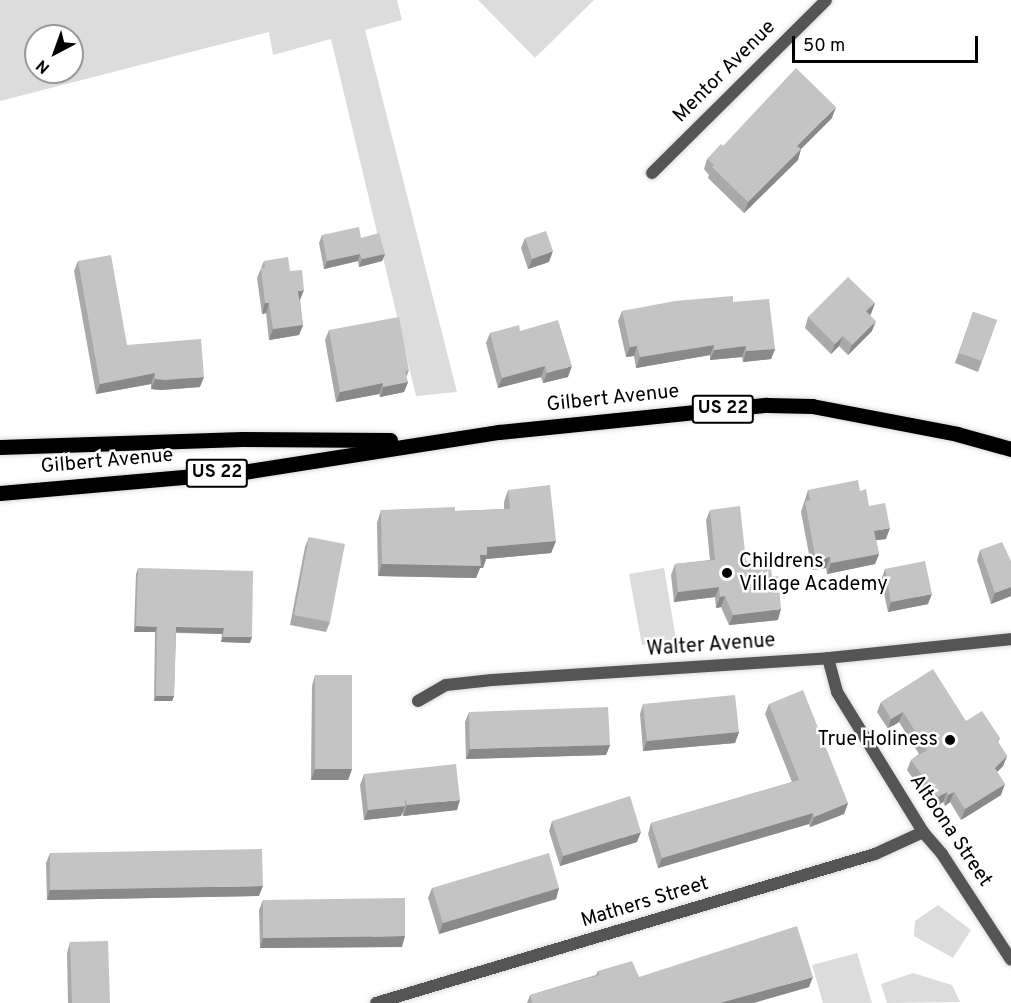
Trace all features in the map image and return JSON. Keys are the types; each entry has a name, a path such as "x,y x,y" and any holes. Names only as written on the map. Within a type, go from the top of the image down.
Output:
{"main road":[{"name":"Gilbert Avenue","path":"0,493 249,471 432,441 567,423 767,405 812,406 957,434 1011,449"},
{"name":"Gilbert Avenue","path":"0,447 243,439 432,441"}],"street":[{"name":"Mentor Avenue","path":"652,173 826,0"},
{"name":"Walter Avenue","path":"418,701 446,686 492,680 828,658 1011,639"},
{"name":"Altoona Street","path":"828,658 837,692 923,832 942,854 1011,960"},
{"name":"Mathers Street","path":"376,1003 864,858 923,832"}],"shaded area":[{"path":"0,0 397,0 402,20 365,30 457,392 416,396 331,39 273,55 269,32 84,79 84,24 24,24 24,84 66,84 0,101"},
{"path":"478,0 594,0 535,58"},
{"path":"664,568 676,639 642,645 629,574"},
{"path":"938,905 971,930 953,958 914,936 915,921"},
{"path":"857,953 872,1003 823,1003 812,965"},
{"path":"913,973 952,985 960,1002 887,1003 881,984"}],"building":[{"path":"796,68 836,107 797,146 801,149 748,202 712,167 714,165 707,159 721,144 723,146"},
{"path":"359,227 361,238 379,233 385,254 362,259 360,254 327,261 322,235"},
{"path":"546,231 553,251 532,259 525,238"},
{"path":"111,255 127,345 201,339 204,377 165,380 155,379 155,373 100,384 78,261"},
{"path":"288,257 290,271 302,270 304,290 298,291 303,325 273,329 269,303 265,303 261,268 265,267 264,261"},
{"path":"848,277 875,303 866,311 876,321 852,345 843,336 835,344 808,317"},
{"path":"733,296 733,302 769,299 775,349 746,351 746,346 714,350 714,345 640,357 637,346 630,347 622,311 675,301"},
{"path":"973,312 997,320 982,361 959,353"},
{"path":"399,317 409,370 405,371 408,382 383,387 383,383 340,392 329,330"},
{"path":"558,320 572,366 547,373 545,366 502,378 490,333 519,325 520,331"},
{"path":"858,480 860,491 866,489 869,506 885,503 890,528 874,531 879,554 831,563 830,557 816,560 805,502 810,500 808,490"},
{"path":"550,485 556,541 487,547 487,555 480,555 481,566 382,564 381,510 455,507 455,511 510,509 508,490"},
{"name":"Childrens Village Academy","path":"740,506 746,561 770,558 772,577 778,576 781,609 733,615 725,596 720,597 719,587 678,592 675,564 715,560 710,510"},
{"path":"309,537 345,544 330,622 294,615"},
{"path":"1002,542 1011,561 1011,587 995,593 980,550"},
{"path":"925,561 932,594 891,602 885,569"},
{"path":"138,568 253,571 252,637 223,637 224,628 176,627 174,696 156,696 157,627 136,626"},
{"name":"True Holiness","path":"933,669 966,721 982,711 1000,738 997,740 1007,756 995,768 1005,784 965,809 954,792 948,795 947,792 938,797 911,760 927,750 903,712 891,719 881,702"},
{"path":"315,675 352,675 352,769 315,769"},
{"path":"803,690 848,803 814,817 813,813 662,858 651,823 799,780 769,704"},
{"path":"735,695 739,732 647,741 643,704"},
{"path":"608,707 610,745 470,749 469,712"},
{"path":"456,764 460,800 407,805 405,798 405,806 368,810 364,774"},
{"path":"630,796 641,832 563,856 552,821"},
{"path":"262,849 263,886 50,890 50,853"},
{"path":"549,853 559,888 443,923 432,888"},
{"path":"405,898 405,936 263,938 263,900"},
{"path":"797,926 813,977 720,1003 532,1003 530,995 599,975 598,971 632,961 639,977"},
{"path":"108,941 110,1003 72,1003 70,942"}],"place":[{"name":"Childrens Village Academy","path":"727,573"},
{"name":"True Holiness","path":"950,740"}]}
